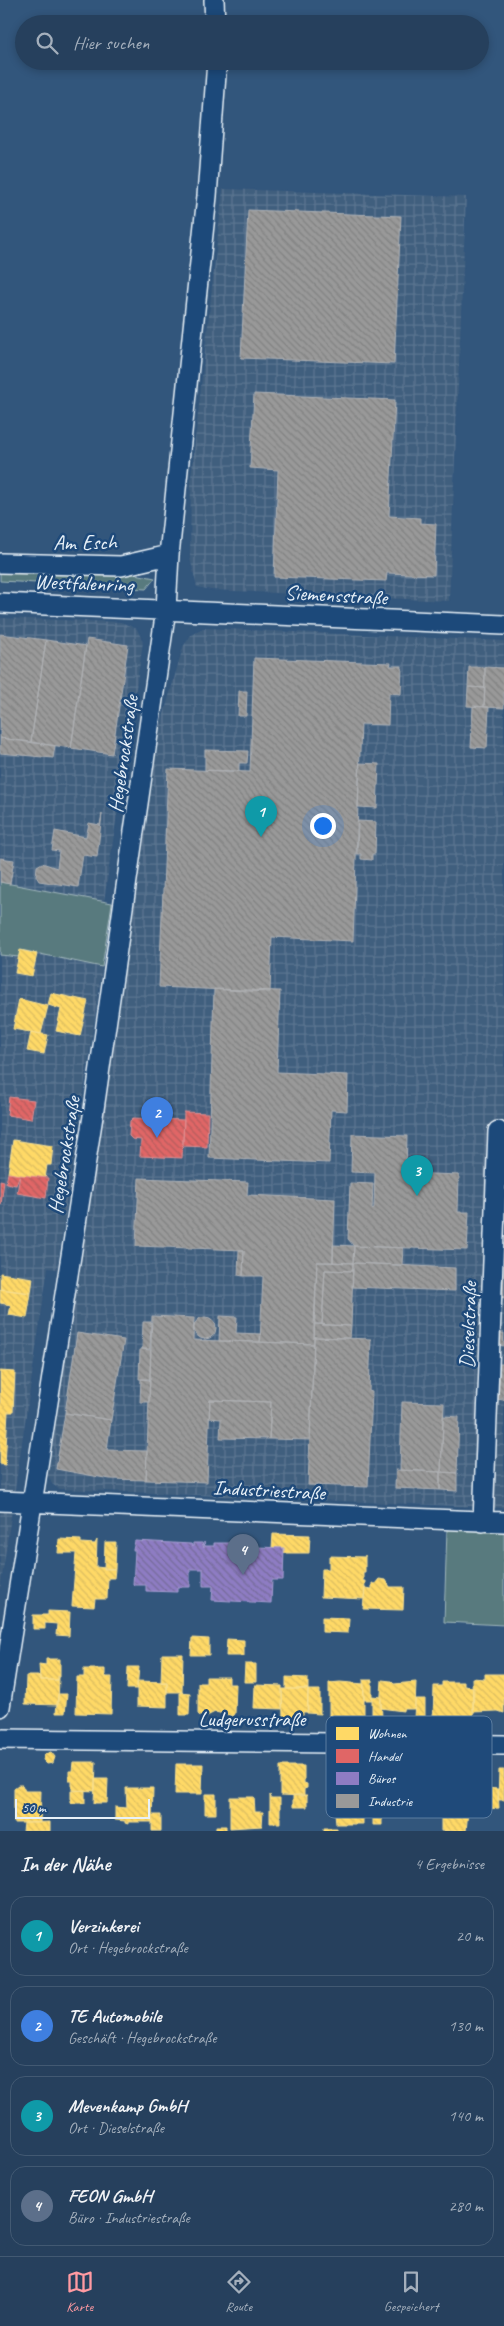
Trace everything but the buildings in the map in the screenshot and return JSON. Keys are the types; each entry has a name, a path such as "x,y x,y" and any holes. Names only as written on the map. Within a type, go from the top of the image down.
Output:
{"street":[{"path":"214,0 215,15"},
{"name":"Hegebrockstraße","path":"0,1706 93,1116 166,609 169,556 207,196 216,70"},
{"name":"Am Esch","path":"0,563 121,566 169,556"},
{"name":"Westfalenring","path":"0,603 166,609"},
{"name":"Siemensstraße","path":"166,609 504,625"},
{"name":"Dieselstraße","path":"483,1522 498,1130"},
{"name":"Industriestraße","path":"0,1501 504,1522"},
{"name":"Ludgerusstraße","path":"0,1739 326,1742"}],"shaded area":[{"path":"223,189 466,197 449,601 211,590 197,587 190,558 191,477"},
{"path":"0,618 121,622 137,629 143,642 104,901 112,903 57,1269 48,1268 0,1590"},
{"path":"204,628 504,641 504,1508 59,1489 52,1484 48,1475 160,728 183,647 191,635"}],"green space":[{"path":"0,569 135,574 155,578 146,589 0,581"},
{"path":"0,882 112,903 102,967 21,950 19,957 0,955"},
{"path":"447,1529 504,1531 504,1625 444,1622"}],"place":[{"name":"Verzinkerei","path":"261,837"},
{"name":"TE Automobile","path":"157,1138"},
{"name":"Mevenkamp GmbH","path":"417,1196"},
{"name":"FEON GmbH","path":"243,1575"}]}
